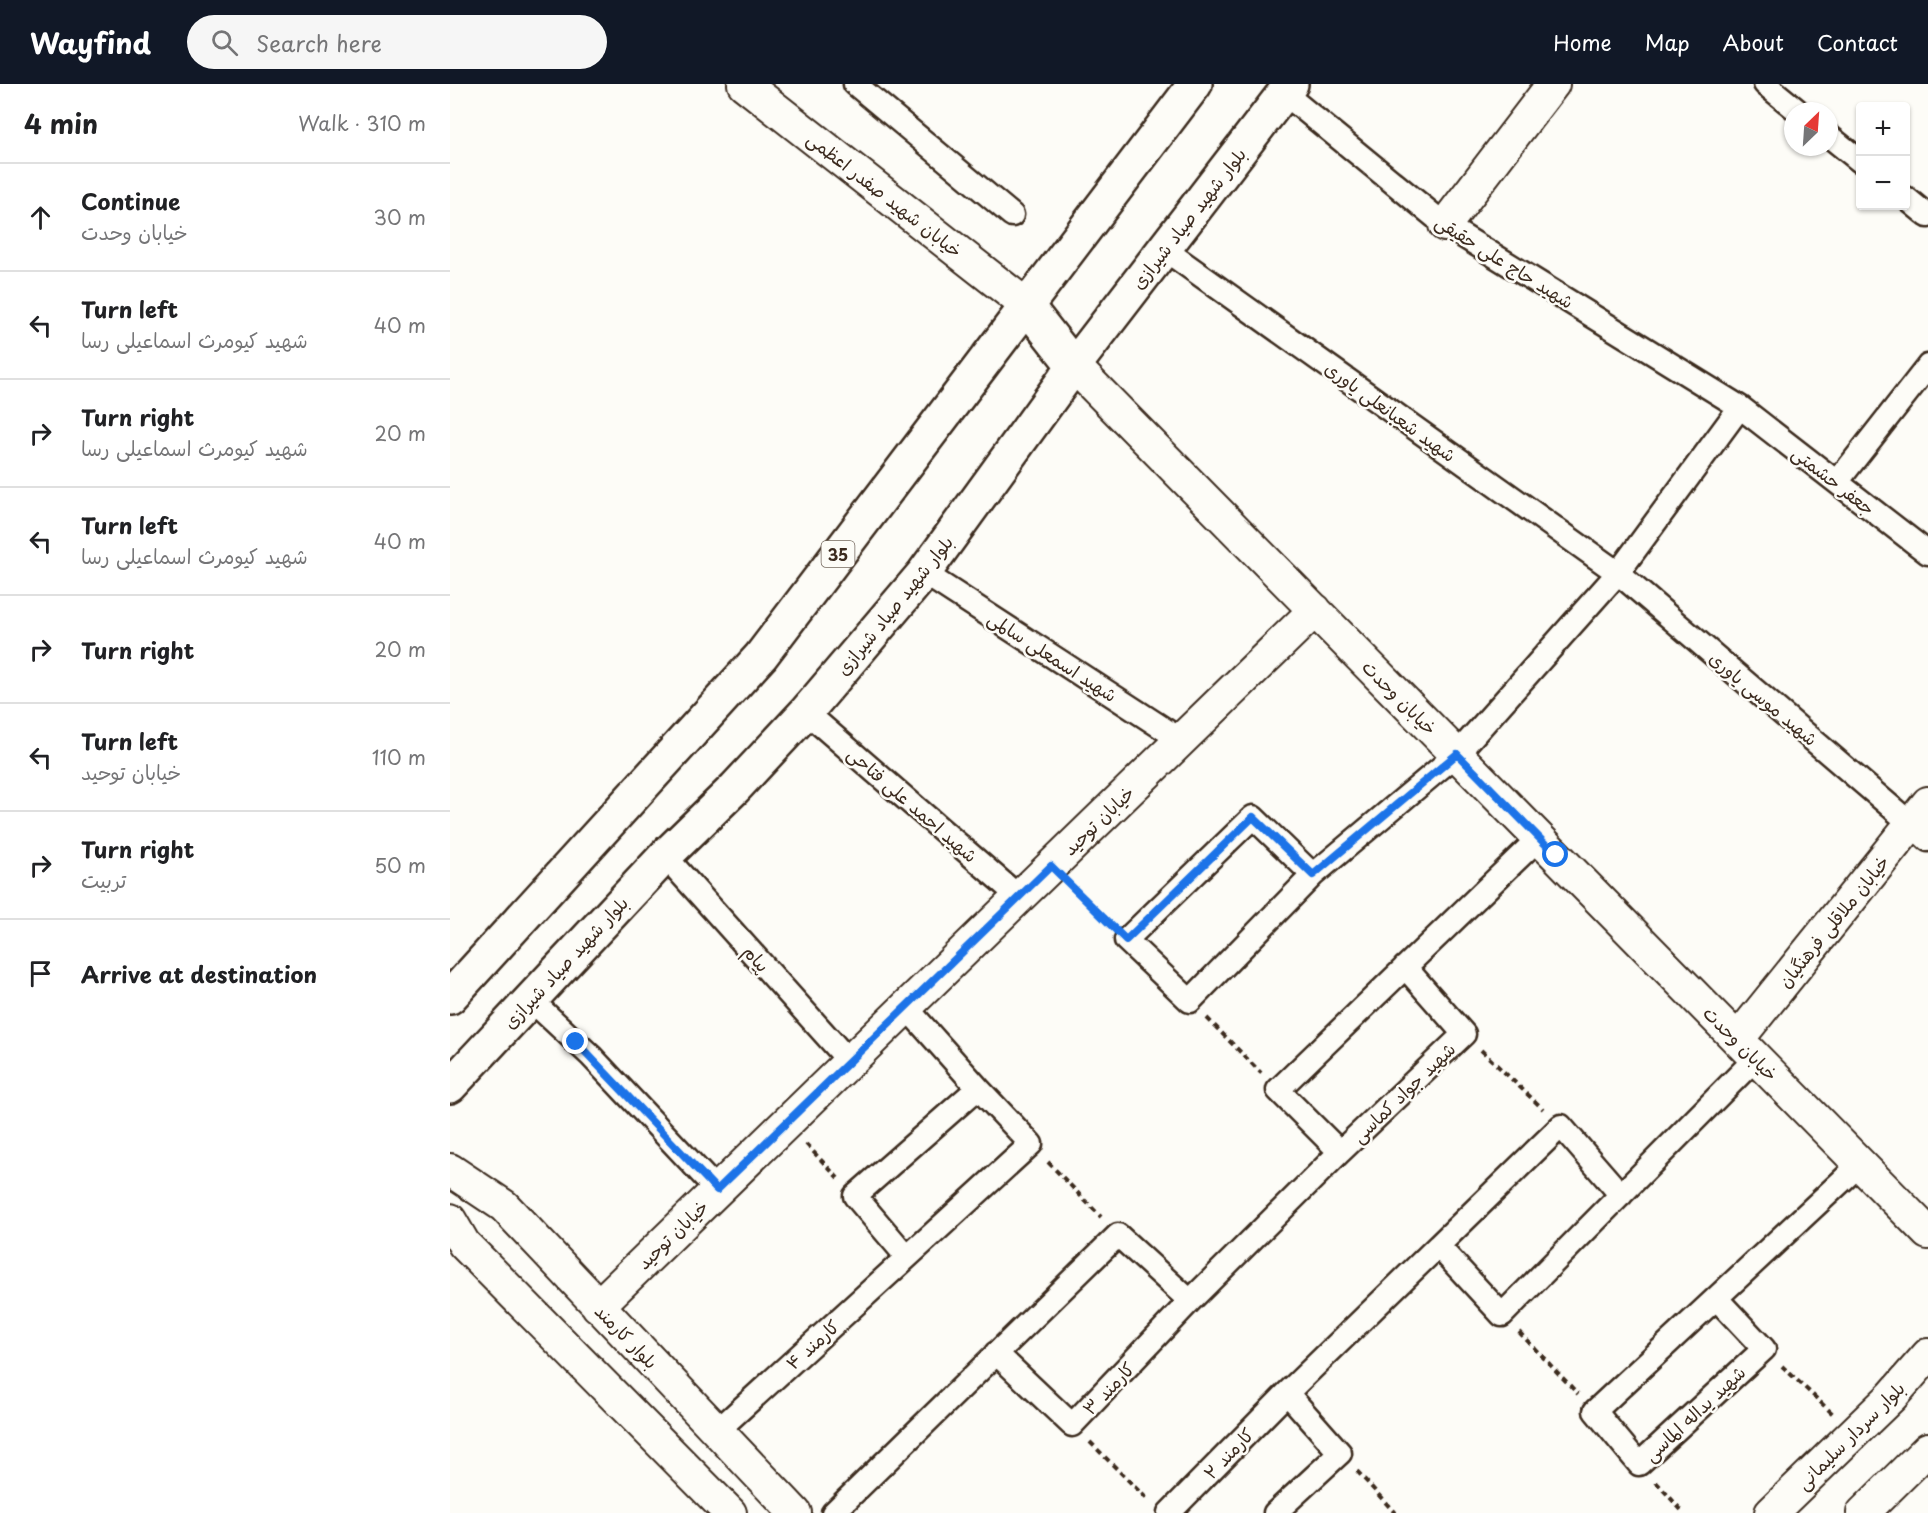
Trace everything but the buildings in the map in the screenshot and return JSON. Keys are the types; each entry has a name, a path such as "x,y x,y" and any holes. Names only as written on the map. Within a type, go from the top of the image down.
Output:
{"main road":[{"name":"35","path":"450,997 761,656 1195,84"},
{"name":"بلوار شهید صیاد شیرازی","path":"450,1086 665,856 735,788 806,712 924,573 1074,366 1288,89"},
{"path":"1026,305 1074,366"}],"street":[{"name":"خیابان شهید صفدر اعظمی","path":"744,84 1026,305"},
{"path":"855,84 1012,215"},
{"path":"1445,225 1554,84"},
{"path":"1765,84 1787,102"},
{"name":"شهید حاج علی حقیقی","path":"1288,89 1445,225 1740,407"},
{"path":"1838,143 1856,158"},
{"path":"1910,202 1928,216"},
{"name":"شهید شعبانعلی یاوری","path":"1164,249 1618,573"},
{"name":"خیابان وحدت","path":"1074,366 1928,1233"},
{"path":"1837,482 1928,366"},
{"path":"1313,875 1253,817 1126,940 1190,1001 1313,875 1457,754 1618,573 1740,407"},
{"name":"جعفر حشمتی","path":"1740,407 1928,553"},
{"name":"شهید اسمعلی سالمی","path":"924,573 1181,740"},
{"name":"شهید موسی یاوری","path":"1618,573 1922,822"},
{"name":"خیابان توحید","path":"597,1306 1315,610"},
{"name":"شهید احمد علی فتاحی","path":"806,712 1019,897"},
{"name":"خیابان ملاقلی فرهنگیان","path":"1747,1049 1922,822"},
{"path":"1278,1090 1539,838"},
{"name":"پیام","path":"665,856 849,1061"},
{"name":"شهید جواد کماسی","path":"1278,1090 1340,1152 1464,1034 1405,967"},
{"path":"530,999 591,1056 717,1190"},
{"path":"906,1007 1031,1144"},
{"path":"1438,1246 1502,1315 1621,1195 1747,1049"},
{"path":"907,1257 855,1196 978,1088"},
{"path":"1561,1126 1621,1195"},
{"name":"کارمند ۲","path":"1161,1509 1287,1393 1561,1126"},
{"name":"کارمند ۴","path":"717,1431 1031,1144"},
{"name":"کارمند ۳","path":"996,1353 1072,1425 1190,1301 1340,1152"},
{"path":"1595,1412 1860,1164"},
{"name":"بلوار کارمند","path":"450,1170 504,1206 795,1513"},
{"path":"450,1220 464,1244 730,1513"},
{"path":"832,1513 1118,1235 1190,1301"},
{"path":"1716,1298 1764,1348"},
{"name":"شهید یداله الماسی","path":"1595,1412 1639,1464 1764,1348"},
{"name":"بلوار سردار سلیمانی","path":"1771,1513 1892,1396 1928,1355"},
{"path":"1275,1513 1340,1453 1287,1393"},
{"path":"1863,1513 1928,1449"}],"path":[{"path":"1051,866 1126,940"},
{"path":"1190,1001 1278,1090"},
{"path":"1464,1034 1561,1126"},
{"path":"786,1124 855,1196"},
{"path":"1031,1144 1118,1235"},
{"path":"1502,1315 1595,1412"},
{"path":"1764,1348 1853,1434"},
{"path":"1072,1425 1161,1509"},
{"path":"1334,1446 1395,1513"},
{"path":"1639,1464 1684,1513"}],"route":[{"path":"576,1042 717,1190 1051,866 1126,940 1253,817 1313,875 1457,754 1556,855"}]}
